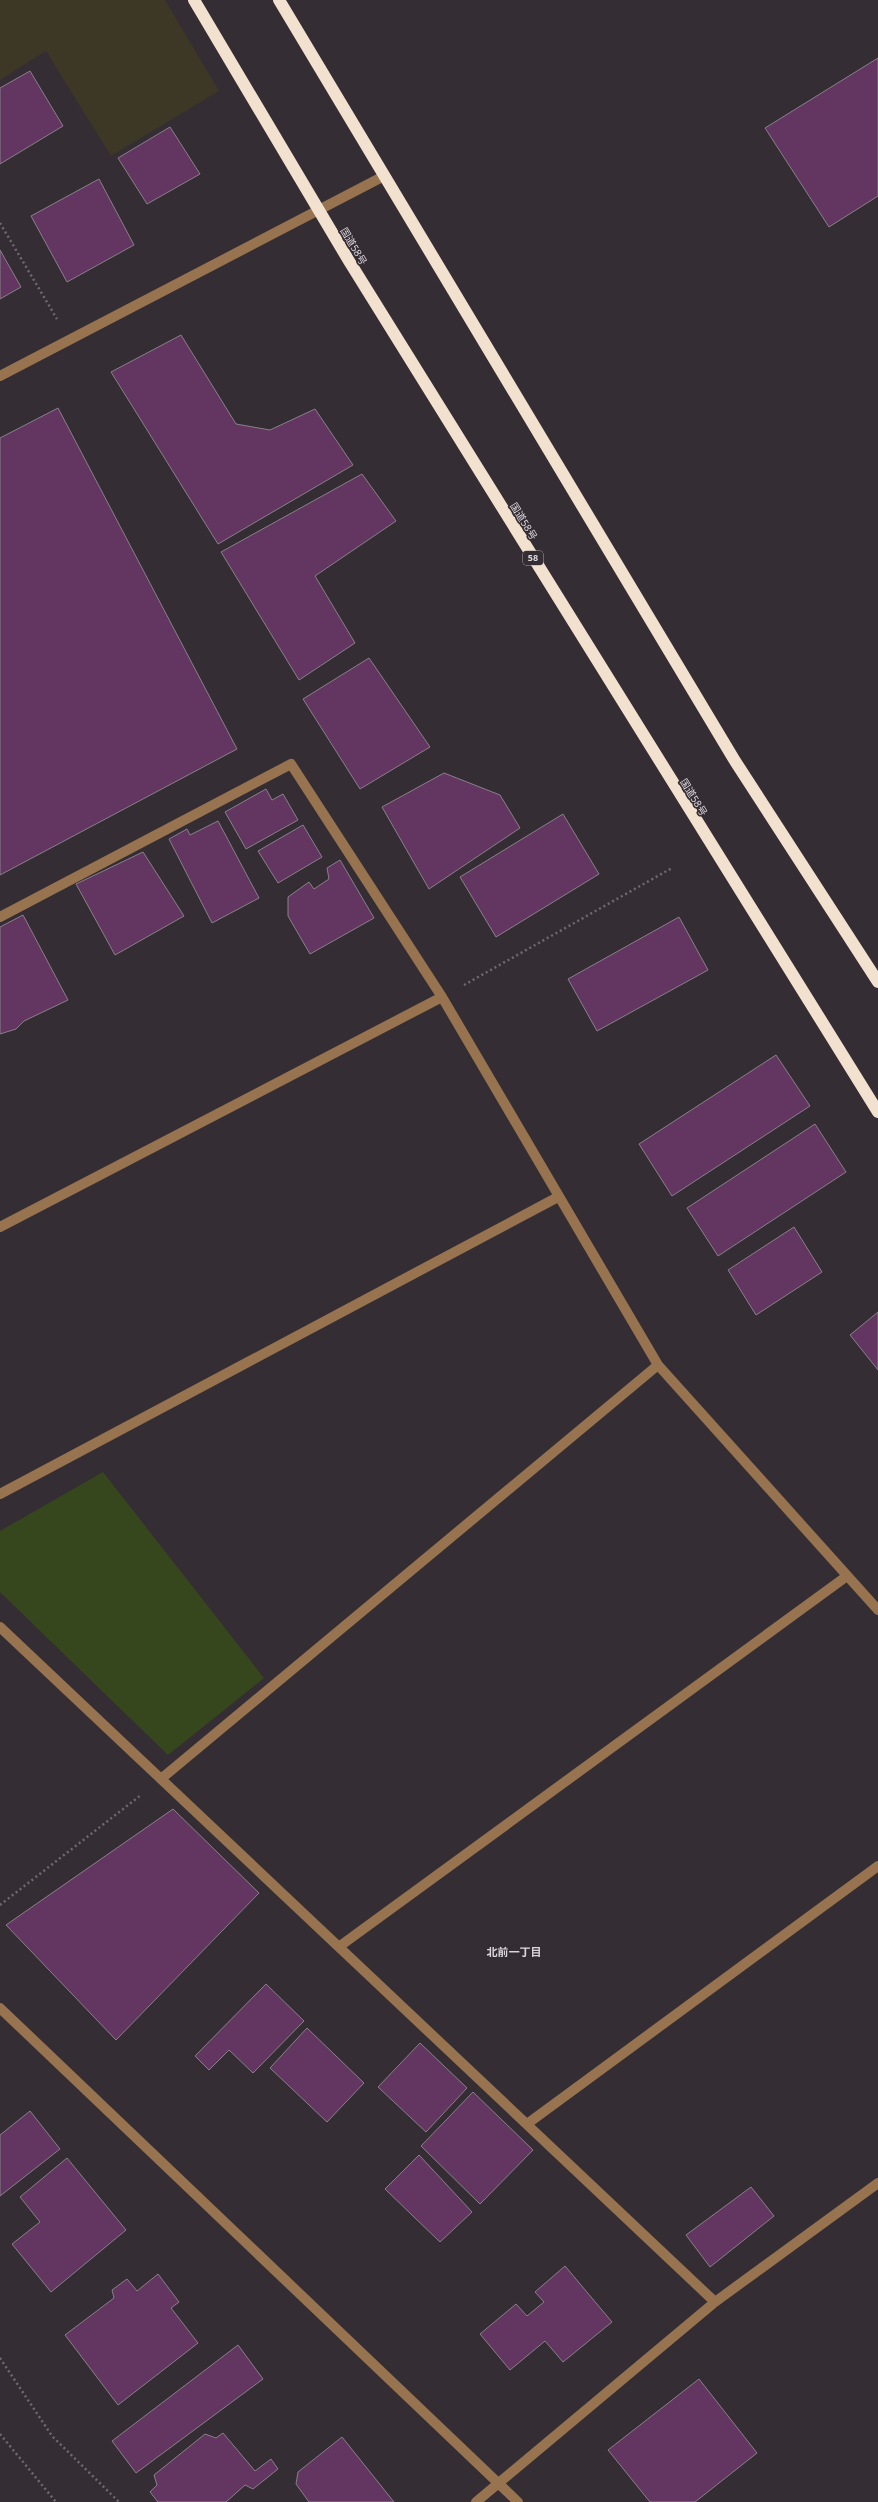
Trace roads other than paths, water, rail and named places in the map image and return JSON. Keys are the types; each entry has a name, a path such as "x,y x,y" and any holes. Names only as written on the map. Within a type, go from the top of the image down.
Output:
{"highway":[{"name":"国道58号","path":"194,0 319,209 667,775 878,1112"},
{"path":"278,0 735,761 878,982"}],"street":[{"path":"0,376 384,176"},
{"path":"0,917 291,764 442,997 658,1365 878,1610"},
{"path":"0,1227 442,997"},
{"path":"0,1494 558,1197"},
{"path":"162,1778 658,1365"},
{"path":"340,1946 847,1576"},
{"path":"0,1627 340,1946 715,2302"},
{"path":"527,2124 878,1866"},
{"path":"0,2008 518,2502"},
{"path":"476,2502 715,2302 878,2183"}],"district":[{"name":"北前一丁目","path":"514,1952"}]}
